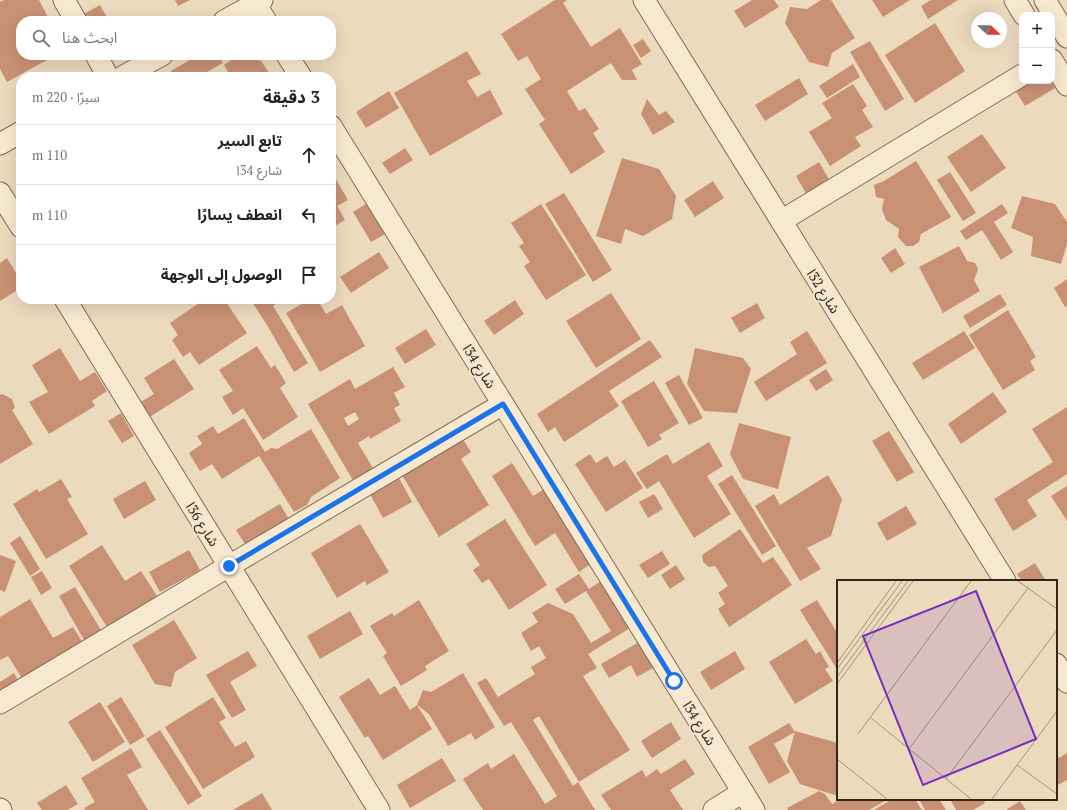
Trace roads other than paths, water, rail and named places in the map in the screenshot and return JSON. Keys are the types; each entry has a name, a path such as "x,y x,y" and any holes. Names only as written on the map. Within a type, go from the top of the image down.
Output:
{"street":[{"path":"64,0 73,16"},
{"name":"شارع 32ا","path":"644,0 1003,580"},
{"path":"1015,0 1022,12"},
{"path":"1044,0 1067,37"},
{"path":"233,16 259,2 264,16"},
{"path":"99,60 105,72"},
{"path":"131,72 153,60"},
{"path":"290,60 298,72"},
{"path":"1055,65 1067,85"},
{"path":"781,221 1019,77"},
{"name":"شارع 34ا","path":"336,134 754,810"},
{"path":"0,144 16,135"},
{"path":"0,193 16,219"},
{"name":"شارع 36ا","path":"68,304 379,810"},
{"path":"0,704 229,566 503,404"},
{"path":"1057,666 1067,682"},
{"path":"714,810 743,792"}]}
